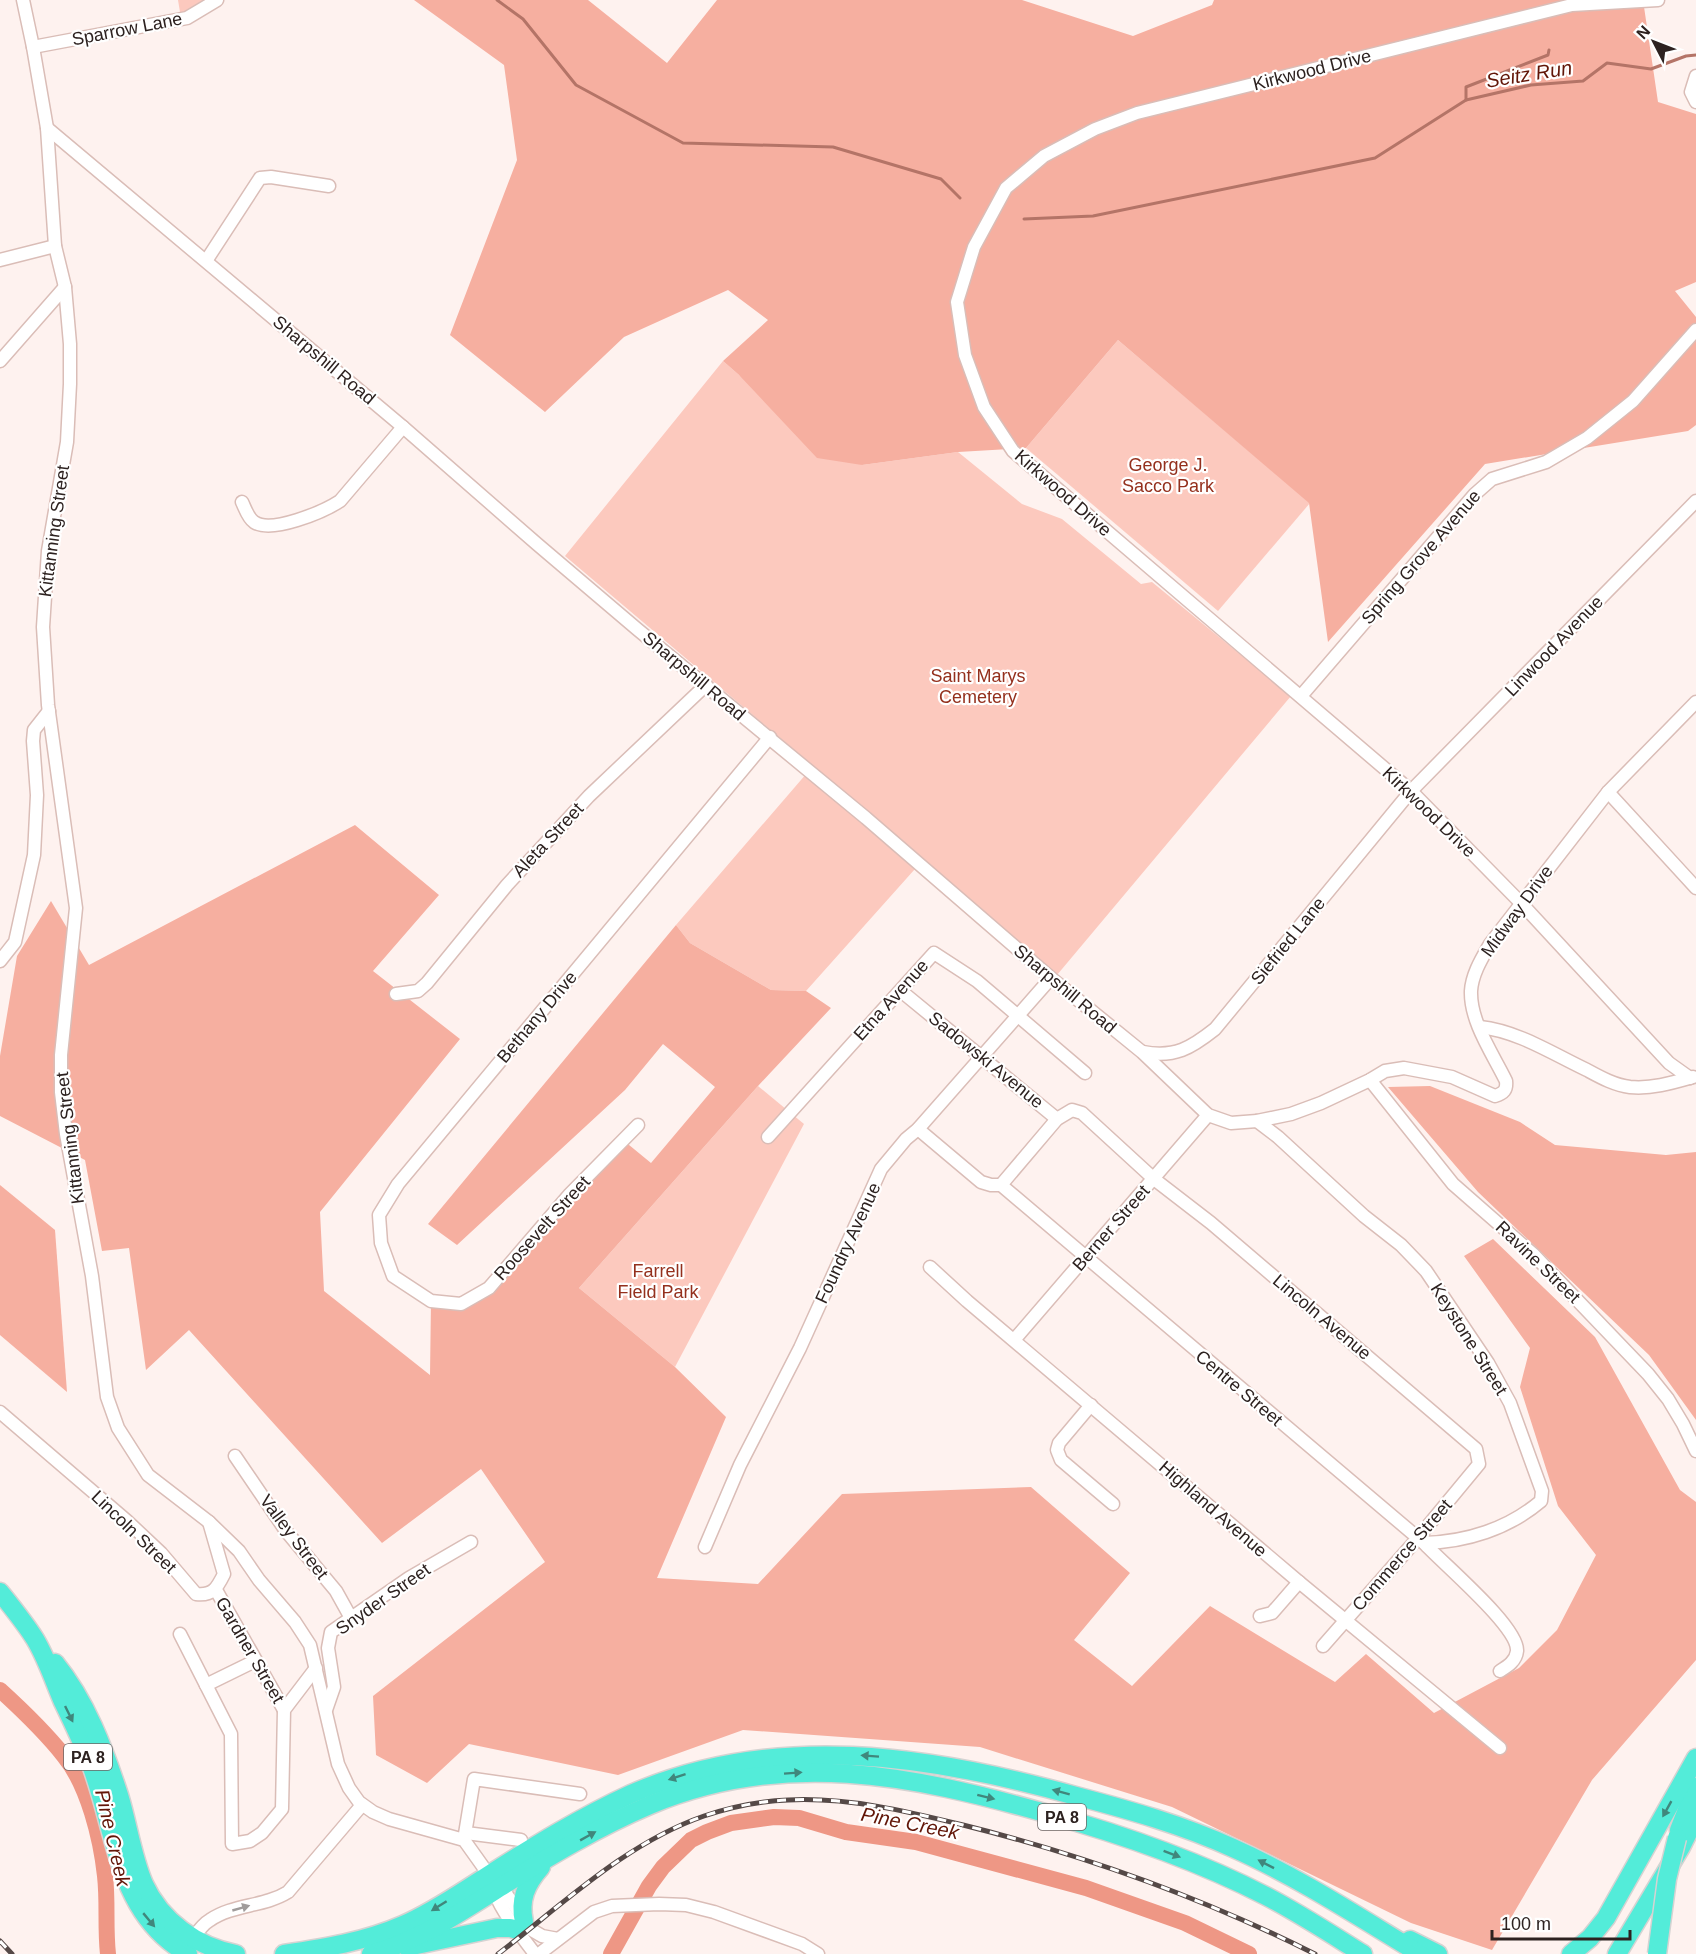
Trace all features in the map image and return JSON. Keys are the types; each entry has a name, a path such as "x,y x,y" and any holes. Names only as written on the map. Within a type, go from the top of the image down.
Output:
{"highway":[{"name":"PA 8","path":"0,1592 37,1641 91,1765 105,1803 122,1869 132,1896 141,1911 156,1929 191,1946 214,1948 236,1954"},
{"name":"PA 8","path":"378,1952 436,1927 586,1816 635,1793 710,1767 789,1755 828,1754 893,1758 968,1770 1054,1789 1118,1807 1231,1847 1317,1892 1420,1954"},
{"path":"1571,1954 1590,1938 1606,1918 1696,1758"},
{"name":"PA 8","path":"284,1954 337,1946 402,1926 495,1884 611,1823 651,1805 712,1785 745,1778 825,1772 878,1775 921,1782 1078,1822 1209,1869 1269,1898 1363,1954"},
{"path":"1656,1954 1667,1879 1677,1838 1696,1787"},
{"path":"1617,1954 1681,1847 1696,1817"},
{"path":"378,1952 421,1946 497,1928 521,1926 526,1887 554,1854"},
{"path":"1317,1892 1438,1954"}],"street":[{"name":"Kittanning Street","path":"22,0 47,128 55,246 64,287 70,344 67,442 48,551 42,627 49,711 76,908 75,940 61,1055 61,1092 74,1181 92,1276 107,1397 118,1428 148,1475 209,1522 239,1551 259,1580 295,1622 310,1645 340,1770 349,1788 362,1805 389,1819 465,1837 521,1840"},
{"name":"Sparrow Lane","path":"33,47 188,18 217,0"},
{"name":"Kirkwood Drive","path":"1658,0 1571,2 1137,113 1095,129 1044,156 1006,188 974,247 957,302 965,355 984,407 1013,451 1412,791 1521,903 1669,1063 1693,1078"},
{"path":"1696,76 1691,92 1696,102"},
{"name":"Sharpshill Road","path":"47,128 403,427 736,712 770,737 1051,978 1142,1052 1208,1115 1231,1123 1257,1121 1291,1114 1370,1080"},
{"path":"206,261 260,178 271,177 329,186"},
{"path":"0,260 55,246"},
{"path":"0,362 64,287"},
{"name":"Spring Grove Avenue","path":"1301,696 1475,494 1492,479 1546,462 1587,438 1633,401 1695,330"},
{"path":"242,502 251,521 269,526 328,509 340,501 403,427"},
{"name":"Linwood Avenue","path":"1412,791 1696,501"},
{"name":"Aleta Street","path":"396,994 418,991 427,983 507,885 589,796 706,685"},
{"name":"Midway Drive","path":"1370,1080 1385,1071 1404,1068 1452,1077 1496,1096 1503,1094 1507,1088 1506,1081 1473,1009 1471,989 1477,967 1490,944 1608,792 1696,702"},
{"path":"0,961 15,942 34,855 37,795 34,730 49,711"},
{"name":"Bethany Drive","path":"431,1301 393,1276 381,1243 379,1215 398,1184 770,737"},
{"name":"Siefried Lane","path":"1142,1052 1158,1055 1175,1053 1196,1044 1215,1029 1412,791"},
{"path":"1608,792 1696,888"},
{"name":"Etna Avenue","path":"768,1137 934,953 977,981 1084,1073"},
{"name":"Foundry Avenue","path":"705,1547 740,1465 800,1348 881,1169 906,1139 918,1129 983,1058 1051,978"},
{"name":"Sadowski Avenue","path":"900,991 1058,1119 1072,1110 1083,1113 1154,1179"},
{"path":"1480,1027 1521,1038 1607,1081 1628,1087 1654,1087 1693,1078"},
{"name":"Ravine Street","path":"1370,1080 1453,1184 1533,1254 1648,1374 1668,1399 1696,1451"},
{"name":"Berner Street","path":"1014,1340 1208,1115"},
{"path":"1001,1185 1058,1119"},
{"name":"Keystone Street","path":"1257,1121 1278,1137 1364,1216 1401,1245 1426,1271 1488,1363 1510,1403 1542,1491 1540,1501 1531,1510 1479,1536 1443,1543 1420,1541"},
{"name":"Roosevelt Street","path":"431,1301 460,1304 489,1288 570,1194 638,1125"},
{"name":"Centre Street","path":"918,1129 981,1182 1001,1185 1420,1541 1490,1608 1515,1639 1517,1650 1515,1659 1500,1671"},
{"name":"Lincoln Avenue","path":"1154,1179 1211,1223 1476,1449 1479,1464"},
{"name":"Highland Avenue","path":"930,1267 1299,1582 1500,1748"},
{"path":"1091,1405 1059,1443 1057,1450 1061,1460 1113,1504"},
{"name":"Lincoln Street","path":"0,1412 127,1521 160,1553 196,1594 206,1595 216,1590"},
{"name":"Valley Street","path":"235,1456 286,1531 336,1591 351,1618"},
{"name":"Commerce Street","path":"1323,1646 1420,1541 1479,1464"},
{"path":"209,1522 225,1574 216,1590"},
{"name":"Snyder Street","path":"326,1712 334,1687 328,1648 332,1632 409,1578 471,1542"},
{"path":"1260,1616 1272,1613 1299,1582"},
{"name":"Gardner Street","path":"216,1590 284,1710"},
{"path":"180,1634 231,1734 232,1844 250,1841 262,1833 282,1809 284,1710 316,1668"},
{"path":"206,1685 255,1661"},
{"path":"579,1794 474,1779 465,1837 537,1954 594,1912 622,1905 658,1904 686,1905 710,1911 795,1941 818,1954"},
{"path":"191,1946 207,1922 216,1916 272,1900 288,1892 362,1805"},
{"path":"521,1926 539,1935 558,1939"}],"green space":[{"path":"178,0 224,0 200,14 181,18"},
{"name":"George J. Sacco Park","path":"1118,340 1310,503 1218,611 1026,448"},
{"name":"Saint Marys Cemetery","path":"723,361 862,465 958,452 1022,504 1062,519 1141,584 1152,582 1291,696 1057,975 923,860 806,991 771,990 690,943 676,925 813,766 565,556"},
{"name":"Farrell Field Park","path":"758,1086 804,1124 675,1367 579,1288"}],"shaded area":[{"path":"414,0 588,0 667,63 717,0 1022,0 1133,36 1212,5 1214,0 1643,0 1658,102 1696,114 1696,282 1675,291 1696,317 1696,425 1688,431 1485,464 1328,642 1309,503 1118,340 1026,448 958,452 862,465 817,458 723,361 768,320 728,290 624,337 545,412 450,335 517,160 504,65"},
{"path":"355,825 439,895 373,971 460,1039 320,1212 324,1291 430,1375 431,1301 461,1304 489,1288 623,1140 651,1163 715,1087 663,1044 625,1090 457,1245 428,1224 676,925 690,943 771,990 806,991 831,1008 758,1086 579,1288 675,1367 726,1417 657,1578 758,1584 842,1494 1031,1487 1130,1573 1074,1640 1132,1686 1210,1606 1335,1682 1366,1654 1434,1713 1519,1668 1557,1630 1596,1555 1558,1506 1520,1387 1530,1348 1464,1256 1493,1239 1595,1337 1680,1490 1696,1502 1696,1660 1592,1780 1492,1950 1411,1923 1172,1807 980,1747 743,1730 618,1775 469,1744 427,1783 376,1755 373,1696 545,1562 481,1469 382,1543 189,1330 146,1370 129,1248 102,1251 85,1160 0,1116 0,1056 17,956 51,901 89,965"},
{"path":"1430,1086 1520,1122 1555,1145 1666,1155 1696,1152 1696,1420 1649,1355 1478,1192 1388,1087"},
{"path":"0,1185 55,1230 67,1392 0,1335"}],"waterway":[{"path":"497,0 523,19 576,85 683,143 833,147 941,179 960,198"},
{"name":"Seitz Run","path":"1466,100 1466,87 1548,55 1549,50"},
{"name":"Seitz Run","path":"1024,219 1093,216 1375,158 1466,100 1531,85 1583,81 1607,63 1651,69 1686,56 1696,55"},
{"name":"Pine Creek","path":"0,1690 49,1738 64,1756 80,1782 97,1829 103,1861 108,1954"},
{"name":"Pine Creek","path":"611,1954 649,1886 663,1867 691,1840 731,1823 774,1817 799,1818 846,1832 916,1842 1086,1888 1185,1923 1249,1954"}],"railway":[{"path":"498,1954 596,1876 648,1842 675,1828 704,1816 746,1805 810,1800 854,1803 898,1810 1053,1850 1186,1896 1315,1954"},
{"path":"0,1941 12,1954"}]}
